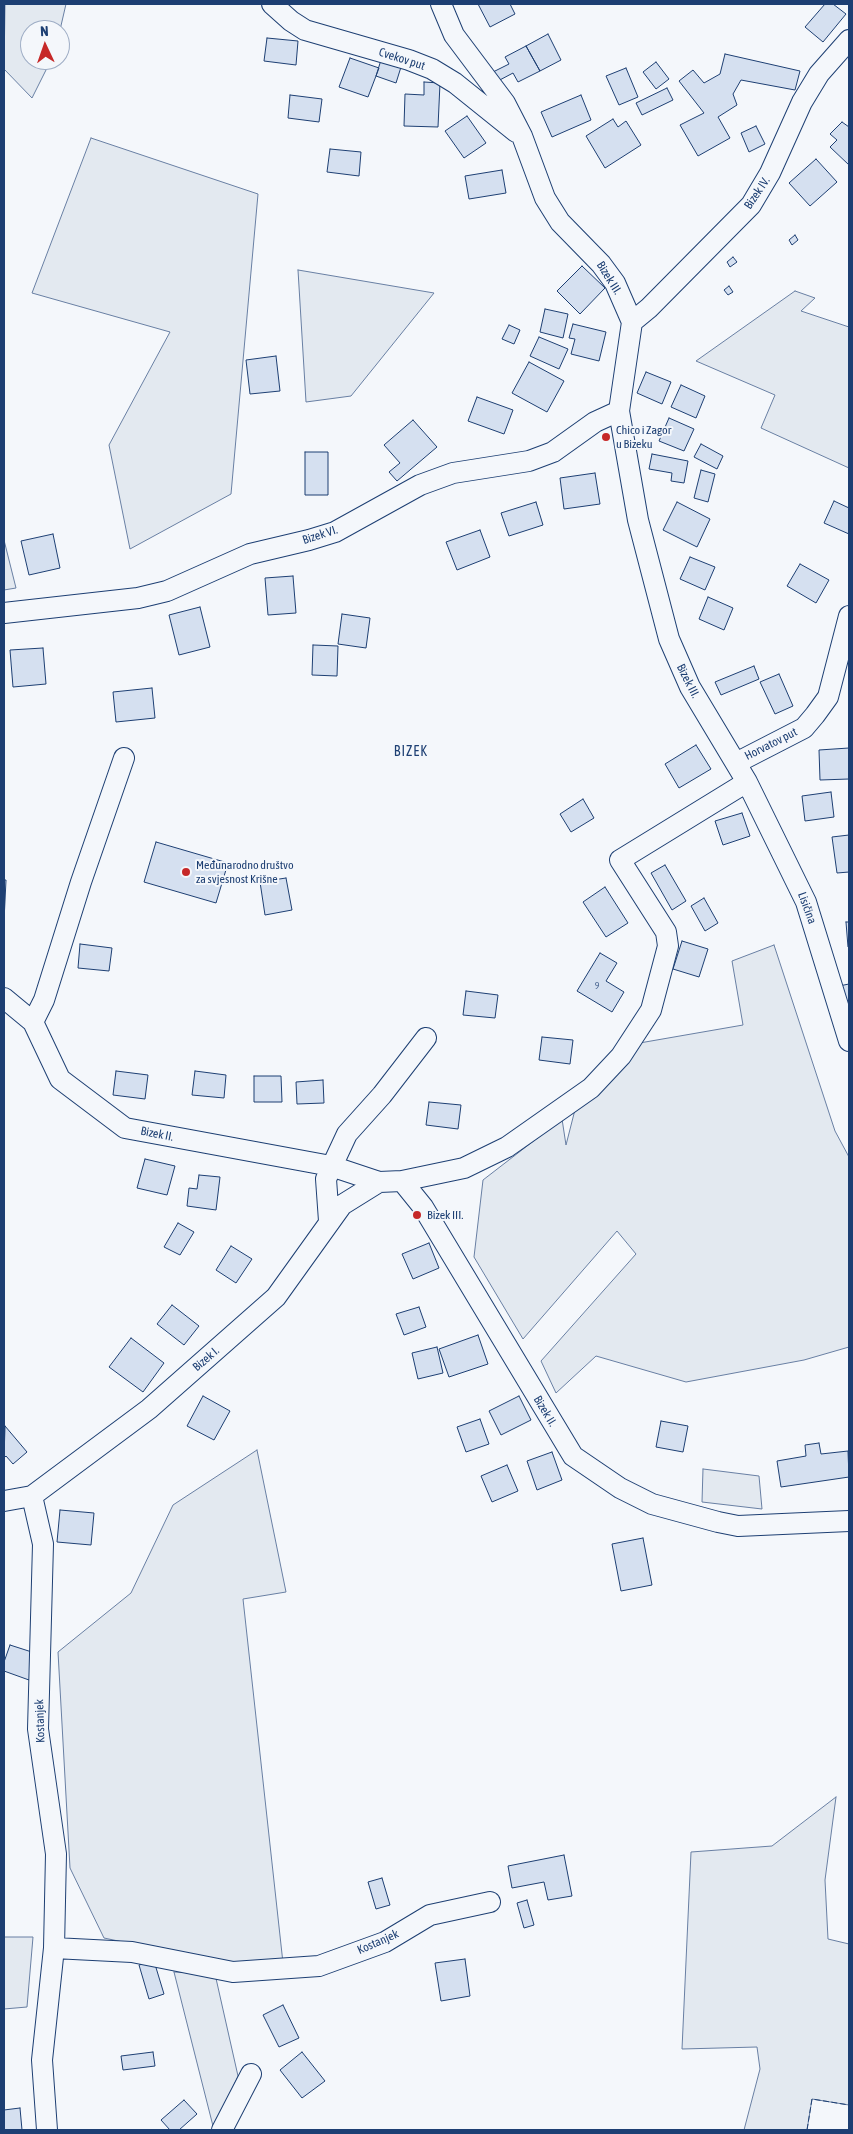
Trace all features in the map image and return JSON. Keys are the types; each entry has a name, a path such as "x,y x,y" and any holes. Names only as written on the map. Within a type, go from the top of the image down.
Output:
{"street":[{"name":"Cvekov put","path":"272,4 291,21 305,30 408,60 432,69 455,83 522,136"},
{"name":"Bizek III.","path":"441,4 454,35 505,103 522,136 546,198 560,222 601,264 614,282 632,322 619,411 638,520 669,639 690,687 747,782"},
{"name":"Bizek IV.","path":"632,322 649,308 751,205 770,173 802,102 819,74 849,40"},
{"name":"Bizek VI.","path":"4,613 138,598 167,591 250,554 335,532 420,485 453,473 529,460 553,452 595,422 619,411"},
{"name":"Horvatov put","path":"736,762 804,728 815,715 828,697 849,616"},
{"path":"33,1022 44,1000 81,882 124,758"},
{"path":"402,1180 464,1168 507,1147 591,1088 622,1056 651,1010 668,946 666,932 620,860 747,782"},
{"name":"Lisičina","path":"747,782 806,902 849,1041"},
{"name":"Bizek II.","path":"4,998 33,1022 60,1080 125,1128 331,1166 379,1182 402,1180 423,1207 573,1456 620,1488 652,1504 738,1526 849,1521"},
{"path":"329,1221 326,1179 347,1134 382,1095 426,1038"},
{"name":"Bizek I.","path":"4,1501 32,1496 149,1409 276,1297 342,1204 379,1182"},
{"name":"Kostanjek","path":"32,1496 43,1544 38,1729 56,1854 54,1948 42,2060 48,2130"},
{"name":"Kostanjek","path":"54,1948 132,1952 233,1972 319,1966 385,1942 430,1915 490,1902"},
{"path":"222,2130 251,2074"}],"shaded area":[{"path":"5,4 66,4 62,20 20,20 20,70 46,70 32,98 4,69"},
{"path":"91,138 258,194 231,494 130,549 109,445 170,332 32,293"},
{"path":"298,270 434,293 351,396 306,402"},
{"path":"795,291 815,298 801,311 849,327 849,468 761,428 775,395 696,361"},
{"path":"4,540 16,588 4,590"},
{"path":"774,945 835,1131 849,1157 849,1347 804,1360 686,1382 596,1356 556,1393 541,1361 636,1254 617,1231 523,1339 474,1257 483,1180 562,1119 566,1145 579,1094 628,1045 743,1025 732,961"},
{"path":"257,1450 286,1592 243,1599 283,1963 227,1964 104,1938 70,1868 58,1652 131,1593 173,1505"},
{"path":"703,1469 759,1476 762,1509 702,1502"},
{"path":"836,1797 825,1880 828,1939 849,1944 849,2105 812,2099 807,2130 744,2130 760,2069 757,2047 682,2049 691,1852 772,1846"},
{"path":"4,1937 33,1937 27,2007 4,2009"},
{"path":"174,1972 215,1974 238,2076 214,2130"}],"building":[{"path":"478,4 510,4 515,14 490,27"},
{"path":"825,4 833,4 846,14 823,42 805,27"},
{"path":"548,34 561,60 540,71 526,46"},
{"path":"267,38 298,41 296,65 264,61"},
{"path":"526,46 540,71 518,82 513,73 496,82 491,73 509,64 505,57"},
{"path":"725,54 800,71 795,90 741,80 733,94 737,105 718,117 730,138 698,156 680,125 704,113 679,81 693,70 704,83 720,74"},
{"path":"350,58 379,68 368,97 339,87"},
{"path":"381,60 401,67 396,83 376,76"},
{"path":"656,62 669,79 656,89 643,72"},
{"path":"626,68 638,97 619,105 606,76"},
{"path":"424,82 440,83 438,127 404,126 405,94 424,95"},
{"path":"667,88 673,100 642,115 636,103"},
{"path":"290,95 322,99 319,122 288,118"},
{"path":"581,95 591,120 552,137 541,112"},
{"path":"467,116 486,143 464,158 445,131"},
{"path":"613,119 618,127 626,121 641,145 605,168 586,136"},
{"path":"842,122 849,127 849,165 830,147 837,140 830,134"},
{"path":"756,126 765,144 749,152 741,133"},
{"path":"330,149 361,152 359,176 327,172"},
{"path":"816,159 837,182 810,206 789,183"},
{"path":"502,170 506,193 469,199 465,176"},
{"path":"795,235 798,240 792,245 789,240"},
{"path":"733,257 737,262 730,267 727,262"},
{"path":"582,266 605,288 580,314 557,291"},
{"path":"729,286 733,292 728,295 724,290"},
{"path":"545,309 568,314 563,338 540,332"},
{"path":"573,324 606,332 599,361 571,354 575,339 569,338"},
{"path":"509,325 520,330 514,344 502,339"},
{"path":"539,337 568,349 559,369 530,356"},
{"path":"276,356 280,391 250,394 246,360"},
{"path":"529,362 564,381 547,412 512,393"},
{"path":"646,372 671,382 662,404 637,393"},
{"path":"681,385 705,396 696,418 671,407"},
{"path":"477,397 513,410 504,434 468,421"},
{"path":"669,418 694,429 684,451 659,441"},
{"path":"413,420 437,447 397,481 389,472 400,463 384,445"},
{"path":"701,444 723,456 717,469 694,457"},
{"path":"305,452 328,452 328,495 305,495"},
{"path":"652,454 688,461 684,483 671,481 672,473 649,469"},
{"path":"701,470 715,474 708,502 694,498"},
{"path":"595,473 600,504 564,509 560,478"},
{"path":"834,501 849,508 849,534 824,523"},
{"path":"536,502 543,525 509,536 501,513"},
{"path":"677,502 710,519 697,547 663,530"},
{"path":"480,530 490,557 457,570 446,542"},
{"path":"53,534 60,568 29,575 21,541"},
{"path":"690,557 715,567 705,590 680,579"},
{"path":"800,564 829,580 816,603 787,586"},
{"path":"293,576 296,613 268,615 265,578"},
{"path":"708,597 733,608 724,630 699,619"},
{"path":"200,607 210,647 179,655 169,615"},
{"path":"342,614 370,618 366,648 338,644"},
{"path":"313,645 338,646 337,676 312,675"},
{"path":"43,648 46,684 13,687 10,650"},
{"path":"754,666 759,679 721,695 715,682"},
{"path":"779,674 793,706 775,714 760,682"},
{"path":"152,688 155,718 116,722 113,692"},
{"path":"696,745 711,769 679,788 665,764"},
{"path":"849,748 849,779 820,780 819,750"},
{"path":"831,792 834,817 805,821 802,796"},
{"path":"583,799 594,818 571,832 560,814"},
{"path":"742,813 750,836 723,845 715,821"},
{"path":"849,835 849,872 837,873 832,837"},
{"name":"Međunarodno društvo za svjesnost Krišne","path":"156,842 228,863 216,903 144,882"},
{"path":"665,865 686,901 672,910 651,873"},
{"path":"286,878 292,910 265,915 260,882"},
{"path":"4,880 6,880 4,921"},
{"path":"605,887 628,923 606,937 583,902"},
{"path":"704,898 718,923 705,931 691,906"},
{"path":"846,922 849,922 848,947"},
{"path":"682,941 708,949 699,977 673,969"},
{"path":"80,944 112,948 109,971 78,968"},
{"path":"600,953 617,963 606,981 624,992 612,1012 577,991"},
{"path":"849,984 849,1005 843,1007 839,986"},
{"path":"466,991 498,995 495,1018 463,1015"},
{"path":"542,1037 573,1040 570,1064 539,1060"},
{"path":"116,1071 148,1075 145,1099 113,1095"},
{"path":"195,1071 226,1075 224,1098 192,1095"},
{"path":"254,1076 281,1076 282,1102 254,1102"},
{"path":"323,1080 324,1103 297,1104 296,1082"},
{"path":"429,1102 461,1105 458,1129 426,1125"},
{"path":"145,1159 175,1166 167,1195 137,1188"},
{"path":"199,1175 220,1177 216,1210 187,1206 189,1188 197,1189"},
{"path":"178,1223 194,1232 180,1255 164,1247"},
{"path":"429,1243 439,1268 413,1279 402,1254"},
{"path":"231,1246 252,1259 236,1283 216,1270"},
{"path":"172,1305 199,1326 184,1345 157,1324"},
{"path":"419,1307 426,1327 404,1335 396,1314"},
{"path":"478,1335 488,1364 449,1377 439,1349"},
{"path":"131,1338 164,1363 143,1392 109,1367"},
{"path":"437,1347 443,1373 418,1379 412,1353"},
{"path":"203,1396 230,1411 214,1440 187,1426"},
{"path":"519,1396 531,1420 501,1435 489,1411"},
{"path":"480,1419 489,1444 466,1452 457,1427"},
{"path":"661,1421 688,1426 683,1452 656,1447"},
{"path":"5,1426 27,1452 13,1464 6,1456 4,1458"},
{"path":"819,1443 821,1454 848,1451 849,1477 781,1487 777,1461 806,1456 805,1445"},
{"path":"552,1452 562,1480 537,1490 527,1461"},
{"path":"507,1465 518,1491 492,1502 481,1476"},
{"path":"60,1510 94,1513 91,1545 57,1542"},
{"path":"643,1538 652,1585 621,1591 612,1544"},
{"path":"10,1645 38,1654 29,1680 4,1671 4,1662"},
{"path":"564,1855 572,1896 548,1900 544,1882 512,1888 508,1866"},
{"path":"382,1878 390,1905 376,1909 368,1882"},
{"path":"527,1900 534,1925 524,1928 517,1903"},
{"path":"465,1959 470,1996 441,2001 435,1963"},
{"path":"154,1961 164,1994 149,1999 139,1965"},
{"path":"283,2005 299,2038 279,2047 263,2015"},
{"path":"153,2052 155,2066 123,2070 121,2056"},
{"path":"302,2052 325,2081 302,2098 280,2070"},
{"path":"184,2100 197,2114 179,2130 170,2130 161,2120"},
{"path":"20,2108 22,2130 4,2130 4,2110"}],"fence":[{"path":"807,2130 812,2099 849,2105"}],"place":[{"name":"Chico i Zagor u Bizeku","path":"606,437"},
{"name":"Međunarodno društvo za svjesnost Krišne","path":"186,872"},
{"name":"Bizek III.","path":"417,1215"}],"district":[{"name":"BIZEK","path":"411,752"}]}
